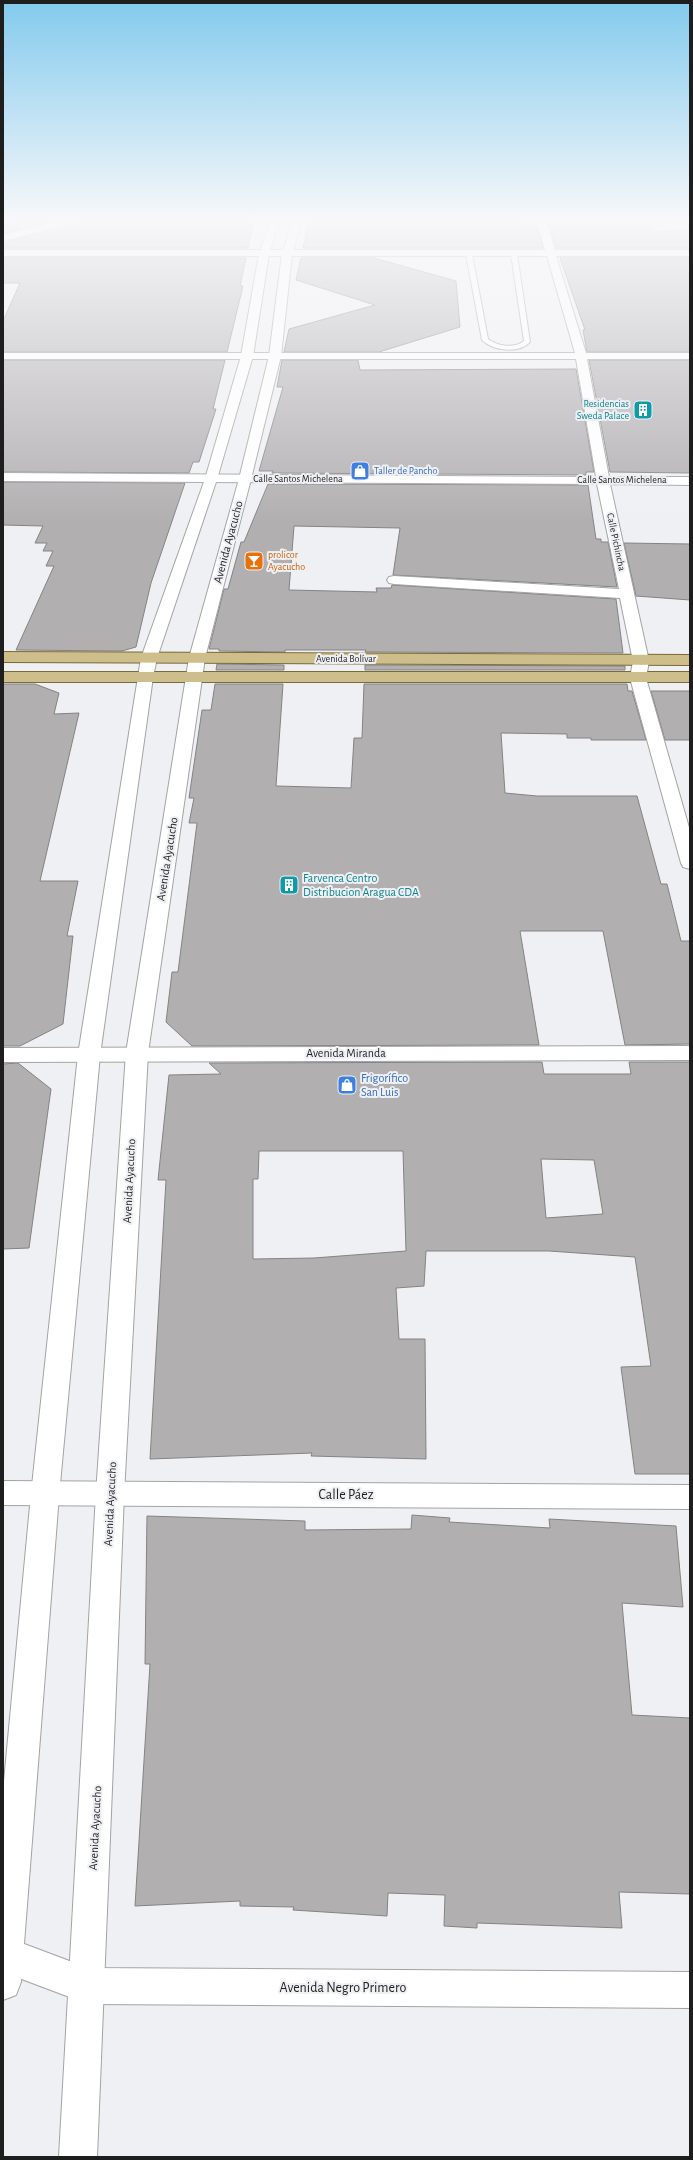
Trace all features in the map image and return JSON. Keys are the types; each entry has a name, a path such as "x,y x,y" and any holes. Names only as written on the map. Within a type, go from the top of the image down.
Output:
{"main road":[{"name":"Avenida Bolívar","path":"3,657 147,667 638,678 690,677"},
{"name":"Avenida Bolívar","path":"196,668 690,660"},
{"name":"Avenida Bolívar","path":"3,677 147,667"}],"street":[{"path":"4,1963 45,1495 89,1055 147,667 211,479 247,356 253,321"},
{"name":"Avenida Ayacucho","path":"78,2157 88,1986 110,1494 137,1054 196,668 275,356 279,321"},
{"name":"Calle Pichincha","path":"571,321 581,356 603,480 641,660 638,678 690,862"},
{"path":"3,356 690,356"},
{"name":"Calle Santos Michelena","path":"3,477 690,481"},
{"path":"394,580 627,594"},
{"name":"Avenida Miranda","path":"3,1055 690,1053"},
{"name":"Calle Páez","path":"3,1493 45,1495 110,1494 690,1497"},
{"name":"Avenida Negro Primero","path":"4,1963 88,1986 690,1990"}],"lane":[{"path":"481,321 485,340 494,346 524,345 528,342 525,321"}],"building":[{"path":"3,321 235,321 227,352 3,352"},
{"path":"318,321 459,321 460,327 379,352 284,352 289,329"},
{"path":"582,321 690,321 690,352 587,352 583,330 585,330"},
{"path":"3,360 225,360 213,409 216,409 199,462 193,462 189,473 3,472"},
{"path":"282,360 358,360 360,370 576,369 594,472 586,472 586,475 272,473 273,471 259,471 283,387 277,387"},
{"path":"589,360 690,360 690,473 610,472"},
{"path":"3,482 185,483 151,583 136,647 122,651 16,650 54,566 46,566 53,551 43,551 47,543 35,543 43,526 3,525"},
{"path":"268,484 588,485 596,539 601,539 601,542 608,542 617,587 393,575 400,528 294,526 289,590 377,592 376,588 391,588 392,585 616,599 623,653 365,652 366,650 285,650 285,652 219,651 219,649 209,649 224,589 228,589 241,542 244,542"},
{"path":"624,543 690,544 690,600 636,596"},
{"path":"217,664 284,665 284,670 216,670"},
{"path":"365,665 625,666 625,670 365,670"},
{"path":"3,684 35,684 59,693 54,714 79,713 40,881 78,881 67,936 73,936 63,1024 20,1046 3,1046"},
{"path":"215,684 283,684 276,786 351,788 354,738 362,738 364,684 627,684 628,691 632,691 646,740 591,740 591,738 567,738 567,734 501,733 505,793 537,796 637,796 661,884 667,884 681,941 690,941 690,1044 625,1045 603,931 520,931 539,1045 192,1046 166,1022 172,972 178,972 197,823 189,823 194,798 189,798 202,710 211,710"},
{"path":"651,691 690,691 690,740 665,740"},
{"path":"542,1062 544,1074 631,1074 629,1062 690,1062 690,1474 635,1474 621,1367 651,1366 635,1257 549,1251 426,1251 424,1286 396,1288 399,1339 425,1339 426,1459 311,1456 312,1453 150,1459 166,1180 158,1180 169,1075 221,1074 209,1063","holes":["259,1151 403,1151 406,1251 314,1258 253,1259 253,1179 258,1179","541,1159 594,1160 603,1214 546,1218"]},
{"path":"18,1063 51,1089 29,1248 3,1249 3,1064"},
{"path":"412,1515 450,1518 449,1522 550,1528 549,1519 676,1526 683,1607 622,1603 632,1715 690,1718 690,1894 619,1892 622,1928 477,1923 477,1928 444,1926 445,1895 388,1893 387,1916 293,1910 294,1907 240,1906 240,1901 135,1906 150,1664 145,1664 147,1516 305,1521 305,1530 411,1529"}],"place":[{"name":"Residencias Sweda Palace","path":"643,410"},
{"name":"Taller de Pancho","path":"360,471"},
{"name":"prolicor Ayacucho","path":"254,561"},
{"name":"Farvenca Centro Distribucion Aragua CDA","path":"289,885"},
{"name":"Frigorífico San Luis","path":"347,1085"}]}
